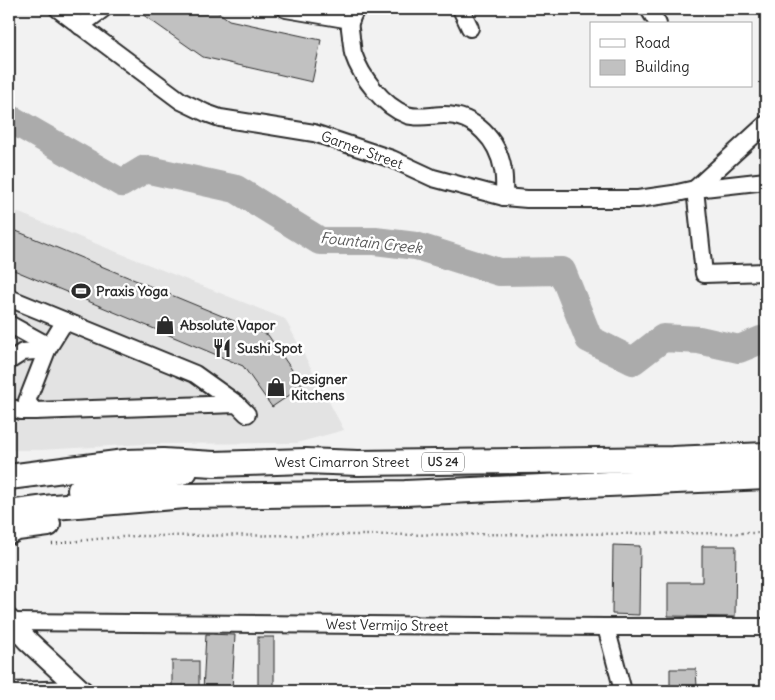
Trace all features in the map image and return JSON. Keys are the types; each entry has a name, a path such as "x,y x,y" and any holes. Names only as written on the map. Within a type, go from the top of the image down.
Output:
{"highway":[{"path":"9,465 107,454 125,462"},
{"name":"West Cimarron Street","path":"9,477 125,462 163,461 214,464 358,463 672,459 766,455"},
{"path":"9,500 130,483 214,464"},
{"name":"US 24","path":"9,513 54,507 185,496 405,493 766,477"},
{"path":"9,532 17,528 130,512 185,496"}],"main road":[{"path":"9,621 81,690"}],"street":[{"name":"Garner Street","path":"58,9 181,101 206,113 220,118 314,133 392,159 433,178 504,197 527,200 638,199 695,189 766,182"},
{"path":"80,26 102,9"},
{"path":"286,9 354,14 350,24 353,53 361,71 379,95 384,101 407,115 419,117 445,115 460,117 481,129 497,148 501,159 504,171 504,197"},
{"path":"461,9 470,28"},
{"path":"649,9 657,22"},
{"path":"766,124 695,189 704,274 766,272"},
{"path":"9,298 195,374 242,409 21,411 9,408"},
{"path":"34,411 27,401 48,348 65,321"},
{"path":"9,324 48,348"},
{"path":"9,361 23,352 48,348"},
{"name":"West Vermijo Street","path":"9,621 766,627"},
{"path":"606,627 623,691"},
{"path":"9,691 81,690"}],"path":[{"path":"50,544 136,536 766,533"}],"shaded area":[{"path":"9,209 285,319 344,430 297,443 145,444 9,450"}],"building":[{"path":"146,9 214,9 229,20 321,40 312,82 203,57 142,14"},
{"path":"9,228 268,335 303,386 272,407 243,366 9,268"},
{"path":"613,545 640,546 639,615 612,614"},
{"path":"702,546 736,546 735,617 668,616 668,582 702,582"},
{"path":"206,634 235,635 232,690 203,691"},
{"path":"258,637 274,637 274,687 258,687"},
{"path":"172,661 199,661 199,691 172,691"},
{"path":"670,669 696,669 697,687 670,688"}],"waterway":[{"name":"Fountain Creek","path":"9,118 122,183 145,169 236,189 320,241 375,241 416,246 499,272 562,271 589,339 633,361 663,338 699,340 739,349 766,339"}],"place":[{"name":"Praxis Yoga","path":"81,291"},
{"name":"Absolute Vapor","path":"165,325"},
{"name":"Sushi Spot","path":"222,348"},
{"name":"Designer Kitchens","path":"276,387"}]}
